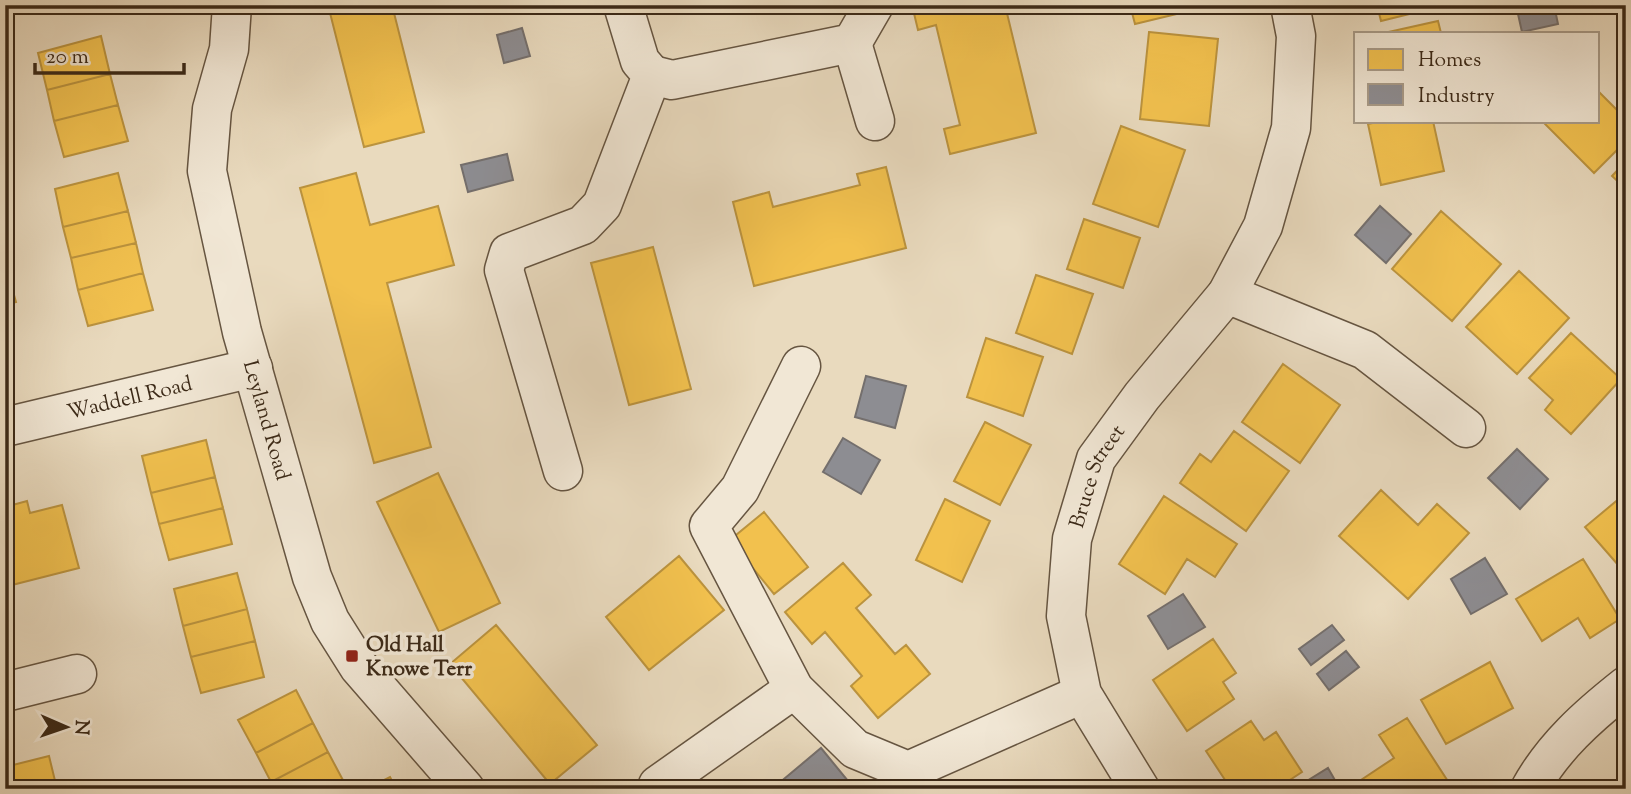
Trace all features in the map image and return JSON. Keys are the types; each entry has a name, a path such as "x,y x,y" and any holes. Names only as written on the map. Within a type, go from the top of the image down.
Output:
{"street":[{"name":"Leyland Road","path":"232,5 229,49 212,108 207,171 253,368 312,577 330,621 359,667 465,789"},
{"path":"624,5 640,61 652,75 672,80 852,43"},
{"path":"874,5 852,43 875,121"},
{"name":"Bruce Street","path":"1140,789 1082,694 1066,616 1072,539 1096,459 1142,396 1227,294 1263,226 1291,128 1296,36 1290,5"},
{"path":"562,471 504,270 509,253 583,225 602,205 652,75"},
{"path":"1227,294 1365,350 1466,428"},
{"path":"801,366 740,489 709,526 794,690 855,749 908,771 1082,694"},
{"name":"Waddell Road","path":"5,427 253,368"},
{"path":"5,692 77,674"},
{"path":"1530,789 1544,764 1590,714 1626,686"},
{"path":"658,785 794,690"}],"building: Homes":[{"path":"84,5 113,5 86,12"},
{"path":"328,5 392,5 424,132 364,147"},
{"path":"912,5 1005,5 1036,133 950,154 944,129 960,125 936,25 918,30"},
{"path":"1130,5 1210,5 1210,6 1135,24"},
{"path":"1377,5 1442,5 1442,6 1381,21"},
{"path":"1438,21 1441,32 1388,32"},
{"path":"1149,32 1218,39 1209,126 1140,119"},
{"path":"101,36 110,74 47,90 38,53"},
{"path":"110,74 118,105 54,121 47,90"},
{"path":"1600,93 1626,119 1626,141 1594,173 1544,123 1600,122"},
{"path":"118,105 128,141 64,157 54,121"},
{"path":"1433,122 1444,171 1381,185 1368,124"},
{"path":"1121,126 1185,150 1158,227 1093,204"},
{"path":"1626,161 1626,189 1612,176"},
{"path":"886,167 906,248 754,286 733,202 769,192 773,207 860,185 857,174"},
{"path":"118,173 128,211 63,227 55,189"},
{"path":"356,173 370,225 438,206 454,265 387,283 431,447 374,463 300,188"},
{"path":"128,211 136,243 71,258 63,227"},
{"path":"1441,211 1501,264 1452,321 1392,269"},
{"path":"1084,219 1140,238 1123,288 1067,269"},
{"path":"136,243 143,273 78,290 71,258"},
{"path":"653,247 691,389 629,405 591,263"},
{"path":"5,263 16,302 5,305"},
{"path":"1519,271 1569,318 1517,374 1466,327"},
{"path":"143,273 153,310 88,326 78,290"},
{"path":"1036,275 1093,294 1072,354 1016,333"},
{"path":"1571,333 1621,379 1571,434 1545,410 1553,400 1529,378"},
{"path":"986,338 1043,357 1023,416 967,397"},
{"path":"1283,364 1340,405 1300,463 1242,422"},
{"path":"985,422 1031,445 1000,505 954,481"},
{"path":"1234,431 1289,471 1246,531 1180,483 1200,454 1211,462"},
{"path":"206,440 215,477 151,493 142,456"},
{"path":"1626,452 1626,468 1618,458"},
{"path":"438,473 500,603 439,632 377,502"},
{"path":"215,477 223,508 159,524 151,493"},
{"path":"1381,490 1418,525 1437,504 1469,533 1408,599 1339,536"},
{"path":"1626,493 1626,574 1585,527"},
{"path":"1164,496 1237,544 1215,577 1187,559 1165,594 1119,564"},
{"path":"945,499 990,521 962,582 916,560"},
{"path":"27,501 30,513 62,505 79,568 12,585 5,560 5,507"},
{"path":"223,508 232,544 169,560 159,524"},
{"path":"764,512 808,567 774,594 730,540"},
{"path":"679,556 724,610 649,670 606,617"},
{"path":"1583,559 1620,619 1590,638 1578,618 1542,641 1516,599"},
{"path":"843,563 871,595 856,608 895,654 906,645 930,674 878,718 851,686 862,676 825,632 812,644 785,612"},
{"path":"237,573 247,609 183,626 174,589"},
{"path":"247,609 255,641 191,657 183,626"},
{"path":"496,625 597,745 550,784 450,664"},
{"path":"1213,639 1236,673 1223,682 1234,699 1187,731 1153,680"},
{"path":"255,641 264,677 201,693 191,657"},
{"path":"1490,662 1513,708 1446,744 1421,700"},
{"path":"296,690 313,723 256,753 238,720"},
{"path":"1407,718 1451,786 1446,789 1363,789 1358,782 1394,758 1379,735"},
{"path":"1251,721 1264,740 1276,732 1302,772 1276,789 1231,789 1206,751"},
{"path":"313,723 328,752 271,782 256,753"},
{"path":"328,752 345,784 337,789 274,789 271,782"},
{"path":"49,756 57,789 5,789 5,767"},
{"path":"390,777 396,789 366,789"}],"building: Industry":[{"path":"1516,5 1554,5 1558,24 1522,32"},
{"path":"522,28 530,56 504,63 497,35"},
{"path":"507,154 513,180 468,192 461,165"},
{"path":"1380,206 1411,234 1386,263 1355,235"},
{"path":"866,376 906,386 895,428 855,417"},
{"path":"843,438 880,460 861,494 823,472"},
{"path":"1517,449 1548,479 1520,509 1488,478"},
{"path":"1485,558 1507,594 1471,614 1451,579"},
{"path":"1183,594 1205,627 1168,649 1148,616"},
{"path":"1332,625 1344,640 1311,665 1299,649"},
{"path":"1346,651 1359,667 1329,690 1317,674"},
{"path":"821,748 848,781 839,789 772,789"},
{"path":"1328,768 1340,789 1294,789"},
{"path":"710,781 716,789 701,789"}],"place":[{"name":"Old Hall Knowe Terr","path":"352,656"}]}
